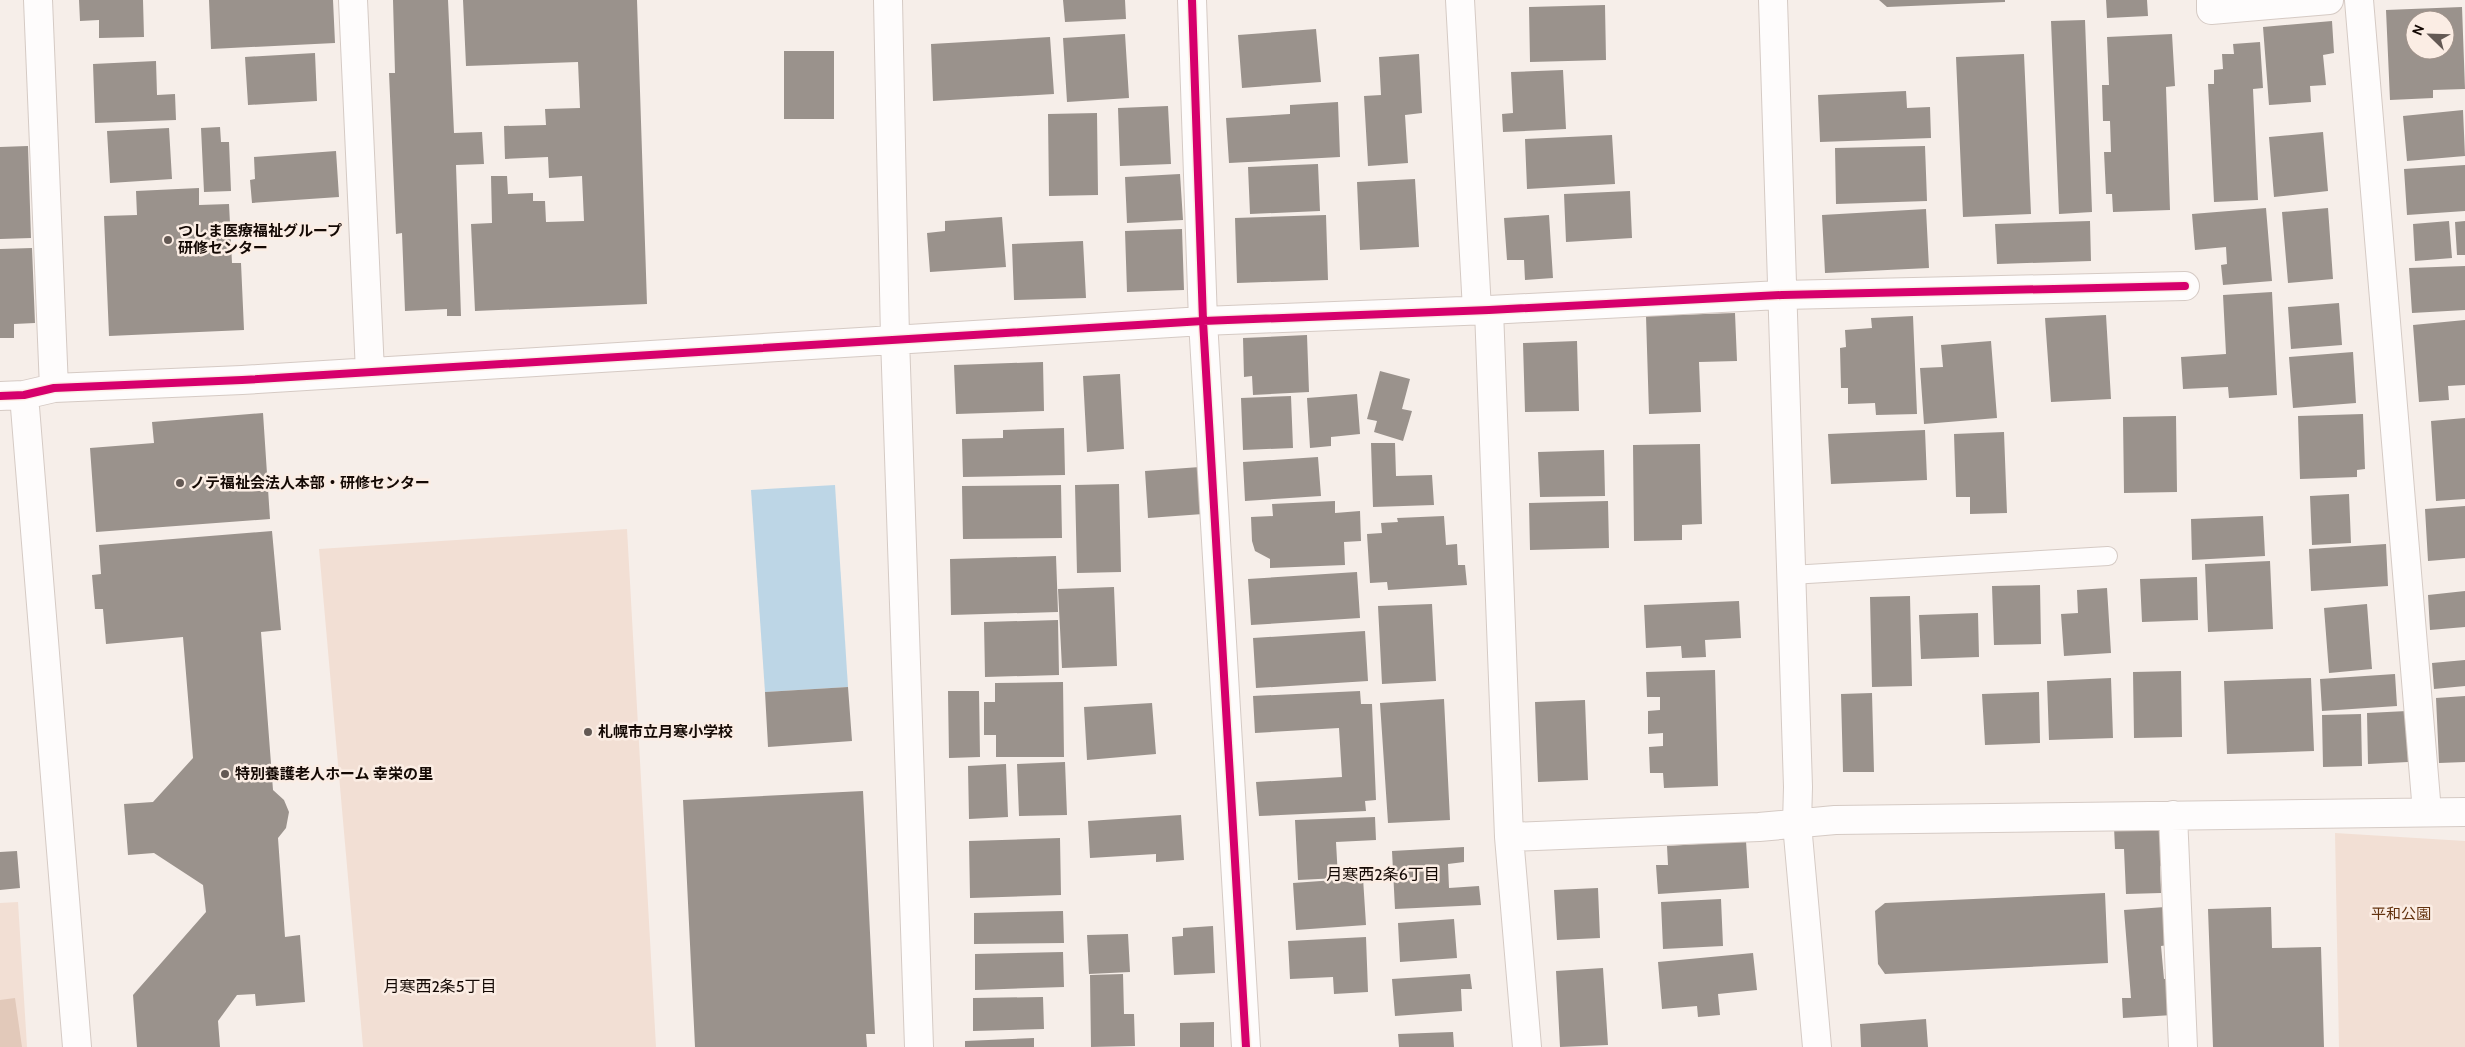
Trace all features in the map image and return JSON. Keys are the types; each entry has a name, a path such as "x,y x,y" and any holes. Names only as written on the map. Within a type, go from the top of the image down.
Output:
{"street":[{"path":"38,0 54,388"},
{"path":"353,0 370,372"},
{"path":"888,0 895,338 919,1047"},
{"path":"1192,0 1203,321 1246,1047"},
{"path":"1460,0 1483,310 1509,837 1526,1047"},
{"path":"1773,0 1797,824 1817,1047"},
{"path":"2211,0 2211,10 2329,0"},
{"path":"2359,0 2427,812"},
{"path":"77,1047 12,396 54,388 370,372 895,338 1203,321 1483,310 1782,295 2186,286"},
{"path":"1509,837 1797,824 1836,820 2465,812"},
{"path":"2173,815 2183,1047"}],"lane":[{"path":"1791,575 2108,556"}],"green space":[{"path":"627,529 656,1047 363,1047 319,549"},
{"name":"平和公園","path":"2335,833 2465,841 2465,1047 2339,1047"},
{"path":"18,902 27,1047 0,1047 0,903"}],"shaded area":[{"path":"15,998 22,1047 0,1047 0,1000"}],"water":[{"path":"835,485 848,687 765,692 751,490"}],"building":[{"path":"79,0 143,0 144,37 99,38 99,20 80,21"},
{"path":"209,0 333,0 335,43 211,49"},
{"path":"393,0 448,0 454,133 482,132 484,164 456,165 461,316 447,316 447,309 405,311 402,233 396,234 389,73 395,73"},
{"path":"463,0 637,0 647,304 475,311 471,224 492,223 491,176 507,176 508,194 533,193 533,201 545,201 546,222 584,221 582,176 549,178 548,157 505,159 504,126 546,125 545,109 580,108 578,62 466,66"},
{"path":"1063,0 1125,0 1126,19 1065,22"},
{"path":"1879,0 2005,0 2005,2 1887,7"},
{"path":"2106,0 2147,0 2148,16 2107,18"},
{"path":"1605,5 1606,60 1530,62 1529,7"},
{"path":"2462,7 2465,89 2433,90 2433,98 2390,100 2386,10"},
{"path":"2085,20 2092,212 2059,214 2051,21"},
{"path":"2332,21 2334,53 2323,55 2326,85 2310,86 2311,102 2269,105 2263,27"},
{"path":"1316,29 1321,82 1242,88 1238,35"},
{"path":"1125,34 1129,98 1067,102 1063,38"},
{"path":"2172,34 2175,86 2166,87 2170,210 2113,212 2112,194 2106,194 2104,152 2111,152 2110,121 2103,121 2102,85 2109,85 2107,37"},
{"path":"1050,37 1054,94 933,101 931,44"},
{"path":"2260,42 2263,88 2253,89 2258,200 2214,202 2208,84 2214,84 2214,70 2223,69 2222,54 2234,54 2233,44"},
{"path":"784,51 834,51 834,119 784,119"},
{"path":"315,53 317,101 248,105 245,57"},
{"path":"1419,54 1422,113 1405,115 1408,163 1368,166 1364,96 1381,95 1379,57"},
{"path":"2024,54 2031,214 1963,217 1956,57"},
{"path":"156,61 157,95 175,94 176,120 95,123 93,64"},
{"path":"1563,70 1566,129 1503,132 1502,114 1513,113 1511,72"},
{"path":"1906,91 1907,108 1930,107 1931,138 1820,142 1818,95"},
{"path":"1338,102 1340,157 1229,163 1226,118 1290,114 1290,105"},
{"path":"1168,106 1171,164 1120,166 1118,108"},
{"path":"2463,110 2465,156 2407,161 2403,116"},
{"path":"1097,113 1098,195 1049,196 1048,114"},
{"path":"220,127 221,142 229,142 231,191 204,192 201,128"},
{"path":"169,128 172,179 110,183 107,131"},
{"path":"2323,132 2328,191 2274,197 2269,137"},
{"path":"1612,135 1615,184 1527,189 1525,139"},
{"path":"28,146 31,238 0,239 0,147"},
{"path":"1925,146 1927,201 1836,204 1835,148"},
{"path":"336,151 339,197 252,203 250,180 255,179 254,157"},
{"path":"1318,164 1320,211 1250,214 1248,167"},
{"path":"2465,165 2465,211 2407,215 2404,169"},
{"path":"1180,174 1183,220 1127,223 1125,177"},
{"path":"1415,179 1419,247 1360,250 1357,182"},
{"name":"つしま医療福祉グループ 研修センター","path":"199,188 199,205 229,204 232,263 241,263 244,330 109,336 104,216 137,215 136,191"},
{"path":"1630,191 1632,238 1566,242 1564,194"},
{"path":"2266,208 2272,281 2223,285 2221,265 2227,264 2226,247 2195,250 2192,214"},
{"path":"2328,208 2333,279 2288,283 2282,212"},
{"path":"1926,209 1929,268 1825,273 1822,215"},
{"path":"1326,215 1328,280 1237,283 1235,218"},
{"path":"1549,215 1553,278 1525,280 1524,260 1507,260 1504,218"},
{"path":"1002,217 1006,267 930,272 927,233 945,231 945,221"},
{"path":"2090,221 2091,261 1997,264 1995,224"},
{"path":"2449,221 2452,258 2415,261 2413,224"},
{"path":"2465,221 2465,255 2457,255 2455,222"},
{"path":"1182,229 1184,290 1127,292 1125,231"},
{"path":"1083,241 1086,298 1014,300 1012,244"},
{"path":"32,248 35,323 14,324 14,338 0,338 0,249"},
{"path":"2465,266 2465,310 2412,313 2409,268"},
{"path":"2272,292 2277,395 2229,398 2228,387 2183,389 2181,357 2226,354 2223,295"},
{"path":"2339,303 2342,345 2291,349 2288,307"},
{"path":"1735,313 1737,361 1699,362 1701,412 1649,414 1646,316"},
{"path":"2106,315 2111,399 2051,402 2045,318"},
{"path":"1913,316 1917,414 1876,415 1875,403 1848,404 1848,388 1841,388 1840,348 1846,347 1845,330 1872,328 1871,318"},
{"path":"2465,320 2465,385 2448,386 2449,400 2419,402 2413,325"},
{"path":"1307,335 1309,392 1253,395 1252,376 1244,377 1243,338"},
{"path":"1577,341 1579,411 1525,412 1523,343"},
{"path":"1991,341 1997,418 1924,424 1920,368 1943,367 1941,345"},
{"path":"2353,352 2356,403 2293,408 2289,357"},
{"path":"1043,362 1044,411 956,414 954,365"},
{"path":"1380,371 1410,379 1402,409 1412,411 1403,441 1374,432 1377,421 1367,419"},
{"path":"1120,374 1124,449 1087,452 1083,376"},
{"path":"1357,394 1360,434 1331,437 1331,446 1310,448 1307,398"},
{"path":"1291,396 1293,448 1243,450 1241,398"},
{"name":"ノテ福祉会法人本部・研修センター","path":"263,413 270,519 96,532 90,448 154,443 152,422"},
{"path":"2363,414 2365,469 2357,470 2357,477 2300,479 2298,416"},
{"path":"2176,416 2177,492 2124,493 2123,417"},
{"path":"2465,418 2465,499 2436,501 2431,421"},
{"path":"1064,428 1065,475 963,477 962,439 1003,438 1003,430"},
{"path":"1925,430 1927,480 1831,484 1828,434"},
{"path":"2004,432 2007,513 1970,514 1970,497 1956,497 1954,434"},
{"path":"1371,443 1395,443 1396,476 1432,475 1434,505 1373,507"},
{"path":"1700,444 1702,524 1682,525 1682,540 1634,541 1633,445"},
{"path":"1604,450 1605,496 1540,497 1538,452"},
{"path":"1318,457 1321,496 1245,501 1243,462"},
{"path":"1200,467 1203,514 1148,518 1145,471"},
{"path":"1119,484 1121,572 1077,573 1075,485"},
{"path":"1061,485 1062,538 963,539 962,486"},
{"path":"2349,494 2351,543 2312,545 2310,496"},
{"path":"1335,501 1335,513 1360,511 1361,541 1344,542 1345,565 1270,568 1270,559 1255,551 1252,541 1251,517 1273,516 1272,504"},
{"path":"1608,501 1609,548 1530,550 1529,503"},
{"path":"2465,506 2465,558 2428,561 2425,509"},
{"path":"1444,516 1446,545 1457,544 1458,565 1465,565 1467,585 1388,590 1387,582 1370,583 1367,534 1382,533 1381,523 1398,522 1397,518"},
{"path":"2263,516 2265,556 2192,560 2191,519"},
{"name":"特別養護老人ホーム 幸栄の里","path":"272,531 281,630 261,632 273,790 284,800 289,812 286,828 278,838 285,937 300,935 305,1002 256,1006 255,994 237,995 218,1021 220,1047 137,1047 133,995 206,912 203,885 154,853 128,855 124,804 153,802 193,758 183,637 106,644 103,609 95,609 92,575 101,574 99,545"},
{"path":"2386,544 2388,586 2311,591 2309,549"},
{"path":"1056,556 1058,612 951,615 950,559"},
{"path":"2270,561 2273,629 2208,632 2205,564"},
{"path":"1357,572 1360,618 1251,625 1248,579"},
{"path":"2197,577 2198,620 2142,622 2140,579"},
{"path":"2040,585 2041,644 1994,645 1992,586"},
{"path":"1114,587 1117,666 1062,668 1058,589"},
{"path":"2107,588 2111,653 2064,656 2061,614 2078,613 2077,590"},
{"path":"2465,591 2465,627 2430,630 2428,595"},
{"path":"1910,596 1912,686 1872,687 1870,597"},
{"path":"1739,601 1741,638 1705,640 1706,657 1682,658 1681,646 1646,648 1644,605"},
{"path":"1432,604 1436,681 1382,684 1378,606"},
{"path":"2367,604 2372,669 2329,673 2324,608"},
{"path":"1978,613 1979,657 1921,659 1919,615"},
{"path":"1058,620 1059,675 985,677 984,622"},
{"path":"1365,631 1368,681 1256,688 1253,638"},
{"path":"2465,660 2465,686 2434,689 2432,663"},
{"path":"1715,670 1718,786 1664,788 1663,773 1650,773 1649,747 1663,746 1663,733 1648,734 1648,711 1660,710 1660,697 1647,697 1646,672"},
{"path":"2181,671 2182,737 2134,738 2133,672"},
{"path":"2395,674 2397,706 2322,711 2320,679"},
{"path":"2111,678 2113,738 2049,740 2047,681"},
{"path":"2311,678 2314,751 2227,754 2224,681"},
{"path":"1063,682 1064,757 996,757 996,735 984,735 984,702 995,702 995,683"},
{"path":"848,687 852,741 768,747 765,692"},
{"path":"948,691 979,691 980,757 949,758"},
{"path":"1360,691 1361,704 1372,704 1376,800 1365,801 1366,811 1259,816 1256,782 1342,777 1339,728 1255,733 1253,696"},
{"path":"2039,692 2040,743 1985,745 1982,694"},
{"path":"1872,693 1874,772 1843,772 1841,694"},
{"path":"2465,696 2465,762 2439,763 2436,698"},
{"path":"1444,699 1450,820 1388,823 1380,703"},
{"path":"1585,700 1588,780 1538,782 1535,702"},
{"path":"1152,703 1156,754 1087,760 1084,707"},
{"path":"2407,711 2408,762 2368,764 2367,713"},
{"path":"2361,714 2362,766 2323,767 2322,715"},
{"path":"1065,762 1067,815 1019,816 1017,764"},
{"path":"1006,764 1008,817 969,819 968,766"},
{"path":"863,791 875,1034 866,1034 867,1047 695,1047 683,800"},
{"path":"1181,815 1184,860 1156,862 1156,854 1090,858 1088,821"},
{"path":"1375,817 1376,840 1336,842 1338,878 1298,880 1295,820"},
{"path":"2163,824 2165,865 2160,866 2161,893 2126,894 2124,849 2115,849 2114,827"},
{"path":"1060,838 1061,895 970,898 969,841"},
{"path":"1746,841 1749,888 1658,894 1656,865 1668,865 1667,846"},
{"path":"1464,847 1464,862 1448,864 1449,888 1479,886 1481,905 1395,909 1392,851"},
{"path":"17,851 20,888 0,890 0,852"},
{"path":"1363,878 1366,925 1296,930 1293,883"},
{"path":"1598,888 1600,938 1557,940 1554,890"},
{"path":"2105,893 2108,963 1885,974 1878,964 1875,911 1885,903"},
{"path":"1721,899 1723,946 1663,949 1661,902"},
{"path":"2165,907 2168,945 2161,946 2164,979 2170,978 2173,1015 2123,1018 2122,998 2131,998 2124,910"},
{"path":"2271,907 2272,948 2321,947 2324,1047 2213,1047 2208,909"},
{"path":"1063,911 1064,943 974,944 974,913"},
{"path":"1454,919 1457,958 1400,962 1398,923"},
{"path":"1213,926 1215,973 1174,975 1172,937 1183,936 1183,928"},
{"path":"1128,934 1130,972 1089,974 1087,935"},
{"path":"1366,937 1368,992 1334,994 1333,977 1290,979 1288,941"},
{"path":"1063,952 1064,987 975,990 975,954"},
{"path":"1753,953 1757,990 1718,994 1720,1015 1698,1017 1697,1006 1662,1009 1658,962"},
{"path":"1603,968 1608,1045 1560,1047 1556,971"},
{"path":"1123,974 1124,1014 1134,1014 1135,1046 1091,1047 1090,975"},
{"path":"1470,974 1472,989 1461,989 1462,1011 1395,1016 1392,979"},
{"path":"1043,997 1044,1029 973,1031 973,998"},
{"path":"1926,1019 1928,1047 1861,1047 1860,1024"},
{"path":"1214,1022 1214,1047 1180,1047 1180,1023"},
{"path":"1453,1032 1454,1047 1399,1047 1398,1034"},
{"path":"1034,1038 1034,1047 965,1047 965,1041"}],"cycle path":[{"path":"1192,0 1203,321 1246,1047"},
{"path":"0,396 24,395 54,388 242,380 1203,321 1489,310 1782,295 2185,286"}],"place":[{"name":"つしま医療福祉グループ 研修センター","path":"168,240"},
{"name":"ノテ福祉会法人本部・研修センター","path":"180,483"},
{"name":"札幌市立月寒小学校","path":"588,732"},
{"name":"特別養護老人ホーム 幸栄の里","path":"225,774"}],"district":[{"name":"月寒西2条6丁目","path":"1383,874"},
{"name":"月寒西2条5丁目","path":"440,986"}]}
